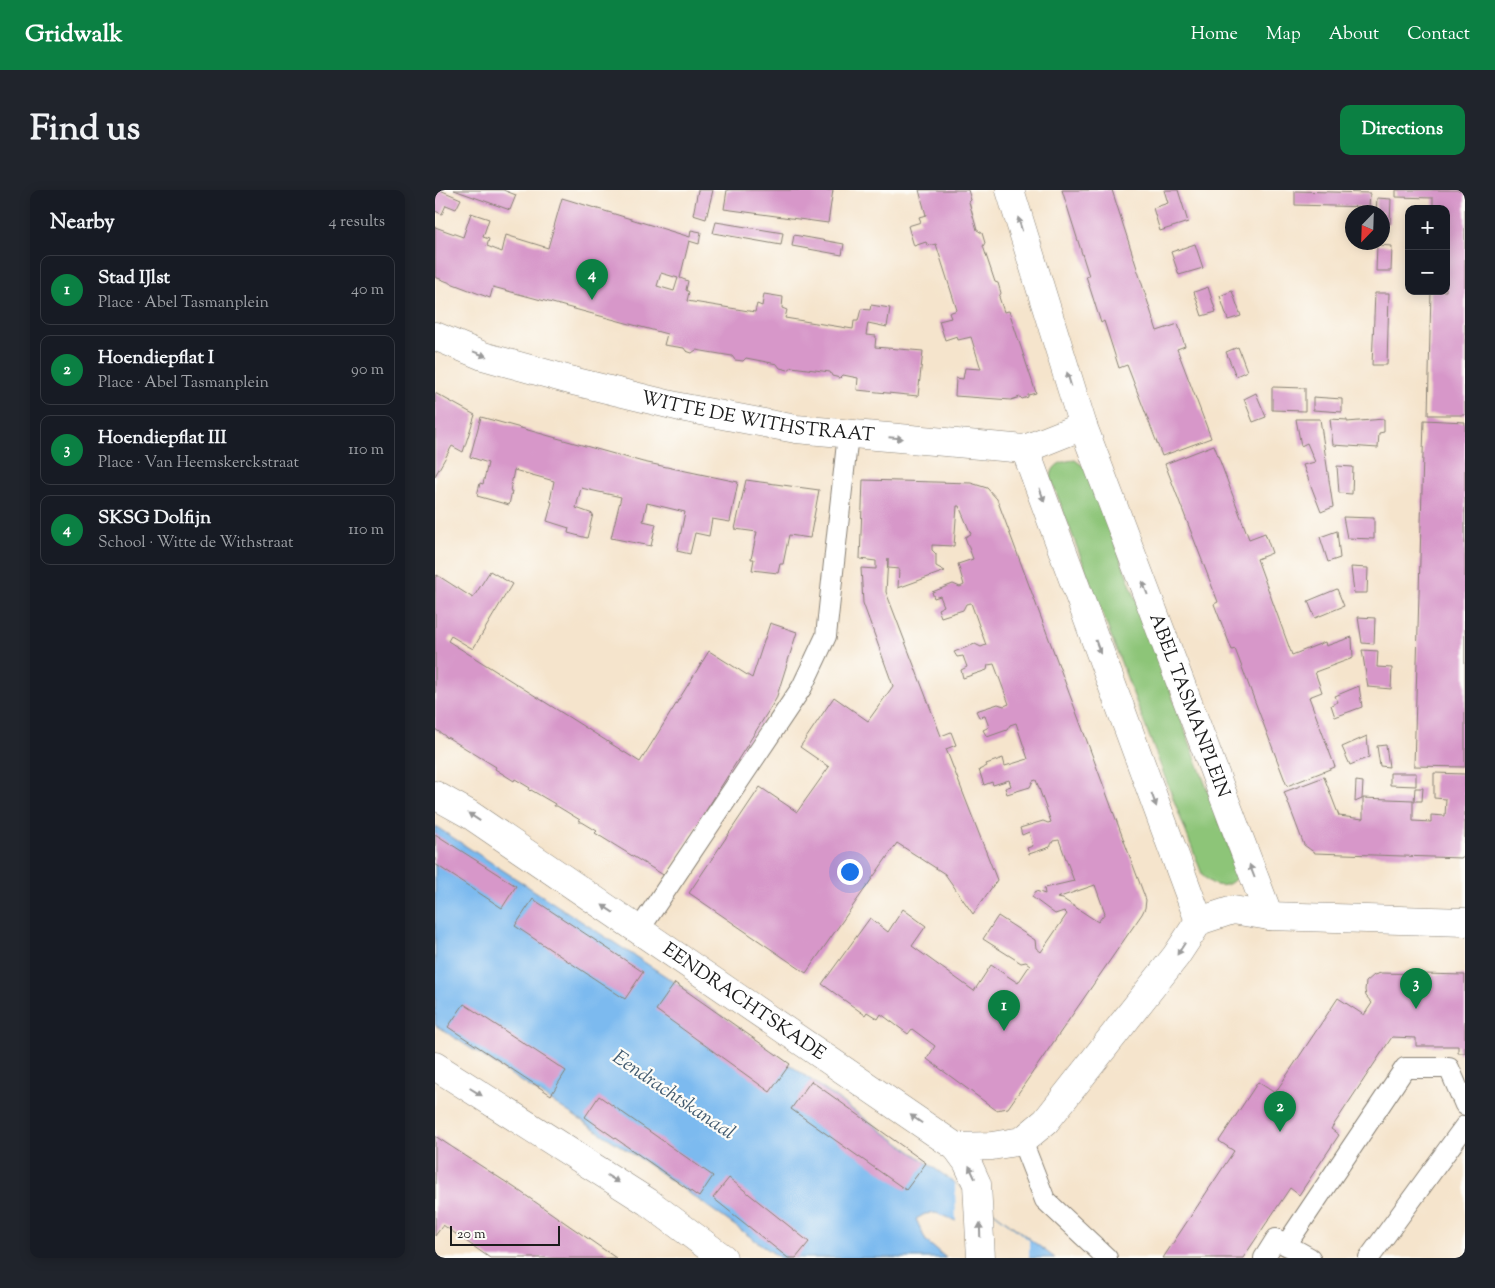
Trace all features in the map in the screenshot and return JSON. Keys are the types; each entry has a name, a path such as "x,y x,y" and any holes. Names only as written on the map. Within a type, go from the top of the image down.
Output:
{"street":[{"name":"ABEL TASMANPLEIN","path":"1010,190 1083,426 1269,916"},
{"name":"WITTE DE WITHSTRAAT","path":"435,336 483,356 680,407 796,429 1025,449 1083,426"},
{"path":"1025,449 1199,921"},
{"name":"EENDRACHTSKADE","path":"435,795 469,814 956,1147 974,1175 977,1184 981,1258"},
{"path":"956,1147 992,1146 1022,1141 1046,1121 1176,956 1199,921 1233,910 1269,916 1465,922"},
{"path":"435,1066 648,1202 723,1258"}],"lane":[{"path":"639,930 802,687 826,636 848,434"},
{"path":"1286,1245 1405,1068 1449,1068 1465,1105"},
{"path":"1369,1258 1465,1126"},
{"path":"1022,1141 1045,1200 1107,1258"},
{"path":"1264,1258 1276,1240 1310,1258"}],"green space":[{"path":"1075,460 1087,469 1239,874 1231,883 1226,885 1221,886 1211,883 1202,874 1051,479 1051,474 1055,467 1065,461"}],"water":[{"name":"Eendrachtskanaal","path":"435,826 670,979 955,1183 1055,1258 1008,1258 956,1221 936,1213 925,1214 916,1219 926,1241 946,1258 780,1258 651,1166 435,1025"}],"pier":[{"path":"955,1183 1029,1240 1029,1258 1003,1258 956,1224"}],"building":[{"path":"435,190 440,190 461,199 456,209 446,205 442,214 435,211"},
{"path":"454,190 503,190 516,195 510,210"},
{"path":"698,190 713,190 706,219 693,215"},
{"path":"727,190 833,190 828,223 724,209"},
{"path":"919,190 968,190 971,200 969,202 977,230 982,233 985,243 983,246 995,282 998,283 1001,293 999,297 1004,312 1009,311 1036,393 1022,399 1020,397 1011,400 955,396 956,378 963,379 965,368 981,369 971,337 958,340 957,336 945,340 939,321 951,318 949,313 957,310 936,244 928,246 926,242 914,246 908,226 921,222 919,217 926,215"},
{"path":"1062,190 1112,190 1157,331 1178,324 1185,346 1177,349 1211,438 1162,456 1127,365 1119,368 1104,321 1101,323 1086,276 1089,276"},
{"path":"1164,190 1178,190 1188,222 1160,231 1153,208 1168,203"},
{"path":"1396,190 1465,190 1465,415 1428,415 1431,295 1450,295 1450,205 1433,205 1433,198 1396,197"},
{"path":"1295,191 1370,193 1369,205 1295,205"},
{"path":"562,198 690,237 691,230 701,232 699,244 689,241 680,278 688,281 686,290 689,292 687,301 755,312 757,304 762,306 764,294 783,297 782,308 787,310 785,318 853,329 854,321 858,321 861,309 870,310 871,305 890,308 887,327 868,323 866,335 876,336 875,347 923,351 918,396 857,390 858,378 843,375 840,378 832,376 830,372 792,367 788,370 780,368 777,364 746,358 743,361 735,360 732,356 696,350 692,353 684,348 664,345 667,334 493,287 490,298 435,277 435,227 463,237 471,213 489,219 483,237 489,239 487,246 502,252 506,235 548,248","holes":["661,273 678,278 674,291 657,286"]},
{"path":"1377,198 1391,199 1390,224 1390,205 1376,205"},
{"path":"716,222 783,233 781,245 713,233"},
{"path":"794,235 844,244 842,255 792,246"},
{"path":"1195,244 1203,268 1179,275 1171,252"},
{"path":"1390,246 1392,246 1391,271 1376,271 1377,250 1390,250"},
{"path":"1208,287 1216,312 1202,316 1194,292"},
{"path":"1232,291 1241,316 1228,320 1220,296"},
{"path":"1375,293 1389,293 1387,365 1372,365"},
{"path":"1238,347 1247,371 1236,376 1226,352"},
{"path":"1272,387 1305,388 1305,411 1272,410"},
{"path":"435,393 475,415 463,452 452,446 435,476"},
{"path":"1256,393 1266,417 1253,422 1244,399"},
{"path":"1313,397 1342,399 1342,412 1313,410"},
{"path":"481,417 643,462 738,482 730,522 712,519 709,536 695,533 690,554 677,551 685,512 647,503 643,521 656,524 651,546 611,538 621,497 581,488 576,508 593,514 587,538 568,533 569,528 547,521 552,502 550,501 554,481 514,470 509,505 477,496 480,483 483,484 488,463 470,457"},
{"path":"1296,419 1320,419 1333,507 1321,512 1303,465 1315,462 1307,443 1301,446"},
{"path":"1330,419 1347,420 1347,422 1384,419 1384,432 1379,433 1378,448 1333,445"},
{"path":"1424,420 1465,422 1465,767 1414,766"},
{"path":"1214,445 1249,539 1265,533 1272,553 1257,559 1292,655 1325,642 1326,646 1352,637 1353,658 1315,672 1322,692 1309,697 1335,767 1287,786 1235,649 1232,650 1214,604 1218,602 1165,464"},
{"path":"1337,466 1353,467 1352,494 1339,493"},
{"path":"746,480 819,490 810,538 789,535 783,564 780,564 778,573 752,570 754,559 751,559 757,532 735,529"},
{"path":"863,480 971,483 987,488 997,499 1146,900 1142,914 1008,1108 996,1110 927,1059 935,1046 912,1029 908,1034 881,1014 878,1019 867,1012 865,1015 822,984 870,918 888,932 903,909 926,926 912,946 974,991 991,965 1018,983 1030,965 1026,962 1021,963 983,939 998,916 1035,940 1036,948 1041,952 1067,914 1064,911 1055,914 1032,897 1036,891 1045,894 1044,888 1074,881 1059,840 1053,841 1050,847 1029,854 1027,848 1033,846 1029,832 1022,835 1020,828 1043,821 1051,822 1036,780 1033,781 1030,787 1007,794 1005,788 1011,786 1009,780 993,785 992,782 984,785 979,770 987,766 986,764 1003,758 1005,766 1028,759 1016,723 1010,725 1007,730 987,737 983,730 989,727 985,716 979,717 976,711 998,704 1004,706 1009,704 994,664 988,665 987,670 963,678 961,670 967,667 963,656 957,657 954,652 975,644 981,647 986,645 971,603 966,604 963,610 941,617 938,609 944,606 940,596 934,598 932,592 953,584 960,587 964,585 958,564 973,559 965,537 971,534 959,506 957,506 954,546 932,545 932,550 936,554 936,566 945,571 898,588 899,569 888,568 888,558 886,592 941,736 951,732 956,745 946,749 997,880 973,914 945,874 897,843 806,973 689,893 760,787 797,812 829,767 800,747 834,697 868,721 893,686 863,603 861,568 876,569 876,561 860,559","holes":["1095,885 1105,913 1098,922 1063,899 1057,898"]},
{"path":"1343,517 1374,518 1374,539 1347,538"},
{"path":"1337,531 1340,558 1328,562 1320,537"},
{"path":"1351,567 1368,568 1367,593 1354,593"},
{"path":"490,571 512,584 473,649 451,636 448,641 640,762 709,651 752,678 770,623 797,632 776,699 665,876 595,833 597,831 579,822 580,820 557,806 554,806 555,804 530,791 530,788 515,779 514,781 495,769 496,767 446,738 435,729 435,578 437,575 473,598"},
{"path":"1337,589 1344,606 1315,618 1308,601"},
{"path":"1358,617 1375,618 1374,644 1362,643"},
{"path":"1362,650 1378,651 1377,667 1392,668 1391,689 1368,687"},
{"path":"1359,686 1362,707 1335,717 1331,705 1338,702 1335,696"},
{"path":"1367,736 1369,757 1350,765 1342,747"},
{"path":"1386,745 1389,767 1380,766 1377,746"},
{"path":"1390,773 1416,773 1416,786 1390,785"},
{"path":"1434,773 1465,774 1465,855 1461,858 1315,853 1304,845 1284,792 1324,777 1339,816 1363,819 1363,798 1413,800 1413,821 1431,822 1431,815 1445,816 1446,799 1434,798"},
{"path":"1356,781 1363,782 1362,799 1355,802"},
{"path":"1415,788 1423,788 1422,801 1414,801"},
{"path":"435,834 516,886 502,908 435,864"},
{"path":"533,899 643,972 625,999 515,926"},
{"path":"1381,973 1465,975 1465,1053 1458,1053 1458,1046 1416,1046 1416,1038 1392,1037 1331,1129 1339,1135 1299,1195 1290,1188 1243,1258 1163,1258 1234,1151 1219,1141 1258,1082 1275,1093 1338,998 1364,1015 1372,1003 1366,996 1366,982 1374,975"},
{"path":"675,983 790,1064 770,1092 656,1010"},
{"path":"464,1004 566,1071 551,1095 448,1027"},
{"path":"811,1081 926,1163 906,1190 791,1109"},
{"path":"599,1096 713,1176 699,1197 585,1117"},
{"path":"435,1136 515,1188 616,1258 490,1258 443,1225 435,1236"},
{"path":"729,1178 809,1242 796,1258 788,1258 713,1198"}],"place":[{"name":"SKSG Dolfijn","path":"592,300"},
{"name":"Hoendiepflat III","path":"1416,1009"},
{"name":"Stad IJlst","path":"1004,1031"},
{"name":"Hoendiepflat I","path":"1280,1132"}]}
